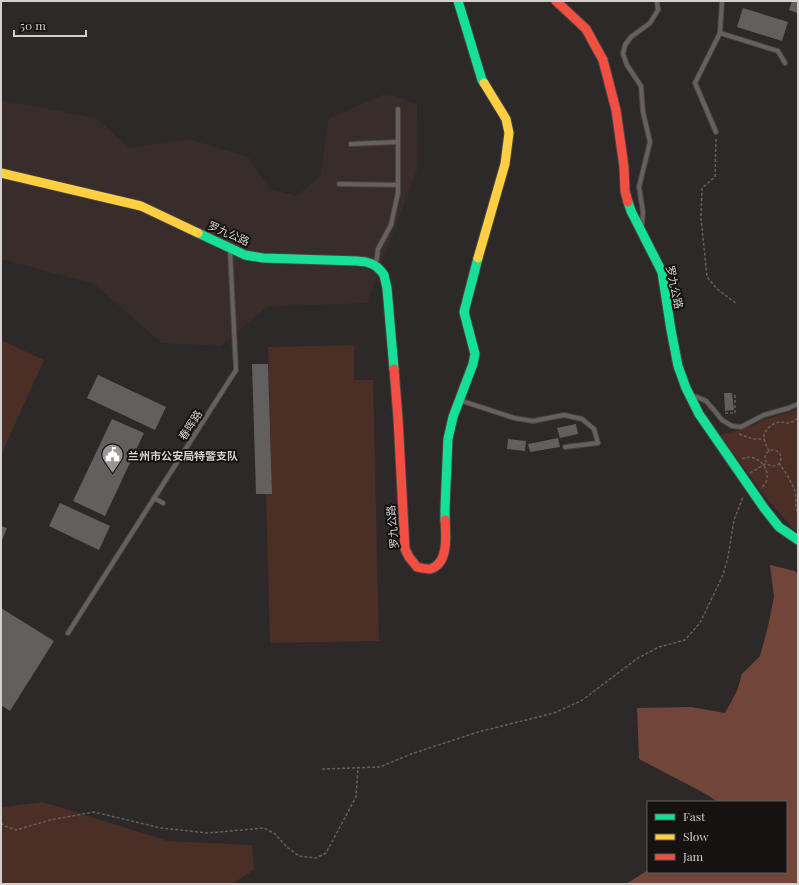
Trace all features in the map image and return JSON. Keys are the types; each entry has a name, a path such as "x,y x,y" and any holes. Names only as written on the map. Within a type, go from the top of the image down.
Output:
{"street":[{"name":"罗九公路","path":"1,173 141,206 244,255 263,258 365,262 376,266 382,271 386,280 388,296 398,418 405,549 409,558 417,567 429,569 439,564 443,557 446,540 445,508 448,440 453,417 473,364 475,354 464,312 504,164 509,132 506,119 482,80 458,1"},
{"name":"罗九公路","path":"556,1 586,30 603,60 616,110 626,191 631,211 662,272 670,330 678,366 686,388 699,414 747,486 779,527 798,540"}],"lane":[{"path":"641,231 643,212 640,187 650,142 643,112 641,86 627,65 622,54 625,45 631,37 650,23 658,10 657,1"},
{"path":"716,132 695,83 720,33 722,1"},
{"path":"720,33 778,51 785,63"},
{"path":"376,266 378,249 391,225 398,193 398,109"},
{"path":"351,144 398,142"},
{"path":"339,184 398,185"},
{"name":"春晖路","path":"68,633 236,370 230,248"},
{"path":"690,396 698,397 706,401 722,420 732,426 741,427 764,415 798,404"},
{"path":"459,400 514,418 533,421 564,415 582,419 594,429 598,443 565,447"},
{"path":"154,498 163,503"}],"path":[{"path":"716,132 715,177 702,188 701,218 707,277 717,289 737,304"},
{"path":"717,414 735,413 735,395"},
{"path":"769,451 764,439 767,429 780,422 787,424 792,423 798,418"},
{"path":"732,426 736,432 743,436 753,439 764,439"},
{"path":"774,450 779,452 781,458 775,466 767,463 765,458 769,451 774,450"},
{"path":"742,459 747,456 754,458 762,463 766,469 766,483 759,491"},
{"path":"779,462 787,474 795,491 796,510 798,513"},
{"path":"747,475 767,463"},
{"path":"322,769 380,767 411,754 478,732 554,713 581,701 638,658 659,648 685,640 700,623 723,575 728,557 734,520 747,486"},
{"path":"1,824 16,830 50,820 94,812 161,828 177,830 208,832 264,828 275,834 288,848 299,856 316,858 326,853 356,797 358,768"}],"shaded area":[{"path":"387,93 417,104 418,167 367,303 267,307 221,346 162,343 94,284 1,259 1,100 96,118 130,148 189,139 248,157 269,188 296,196 320,177 329,118"},
{"path":"1,340 44,360 1,455"},
{"path":"354,345 354,380 373,380 379,641 270,643 266,494 272,493 268,347"},
{"path":"798,409 798,532 793,529 763,494 720,435 747,428 766,419"},
{"path":"770,565 795,571 798,575 798,884 626,884 647,871 647,873 787,873 787,801 716,801 639,759 637,708 691,707 725,713 737,691 742,674 760,656 774,597"},
{"path":"43,802 168,841 252,845 254,870 232,884 1,884 1,807"}],"building":[{"path":"792,1 798,1 797,13 789,10"},
{"path":"743,8 788,22 782,41 737,27"},
{"path":"252,364 268,364 272,494 256,494"},
{"path":"98,375 166,407 155,430 87,398"},
{"path":"724,393 732,393 734,410 725,411"},
{"path":"112,419 144,433 105,516 73,501"},
{"path":"576,424 578,434 560,438 557,428"},
{"path":"558,438 560,447 530,452 528,444"},
{"path":"508,439 526,441 525,451 507,449"},
{"path":"60,503 110,526 99,550 49,526"},
{"path":"1,526 7,528 1,543"},
{"path":"1,608 54,641 10,711 1,705"}],"traffic: fast":[{"path":"458,1 484,83"},
{"path":"628,202 631,211 662,272 678,366 686,388 699,414 764,508 779,527 798,540"},
{"path":"198,233 245,255 263,258 357,261 366,262 377,267 384,275 387,288 394,369"},
{"path":"445,520 448,439 453,417 473,364 475,354 464,312 478,258"}],"traffic: slow":[{"path":"478,258 505,164 509,133 506,119 484,83"},
{"path":"1,173 141,206 198,233"}],"traffic: jam":[{"path":"556,1 586,29 603,60 616,110 624,167 625,191 628,202"},
{"path":"394,369 405,549 417,567 430,569 436,566 440,561 446,541 445,520"}],"place":[{"name":"兰州市公安局特警支队","path":"112,474"}]}
